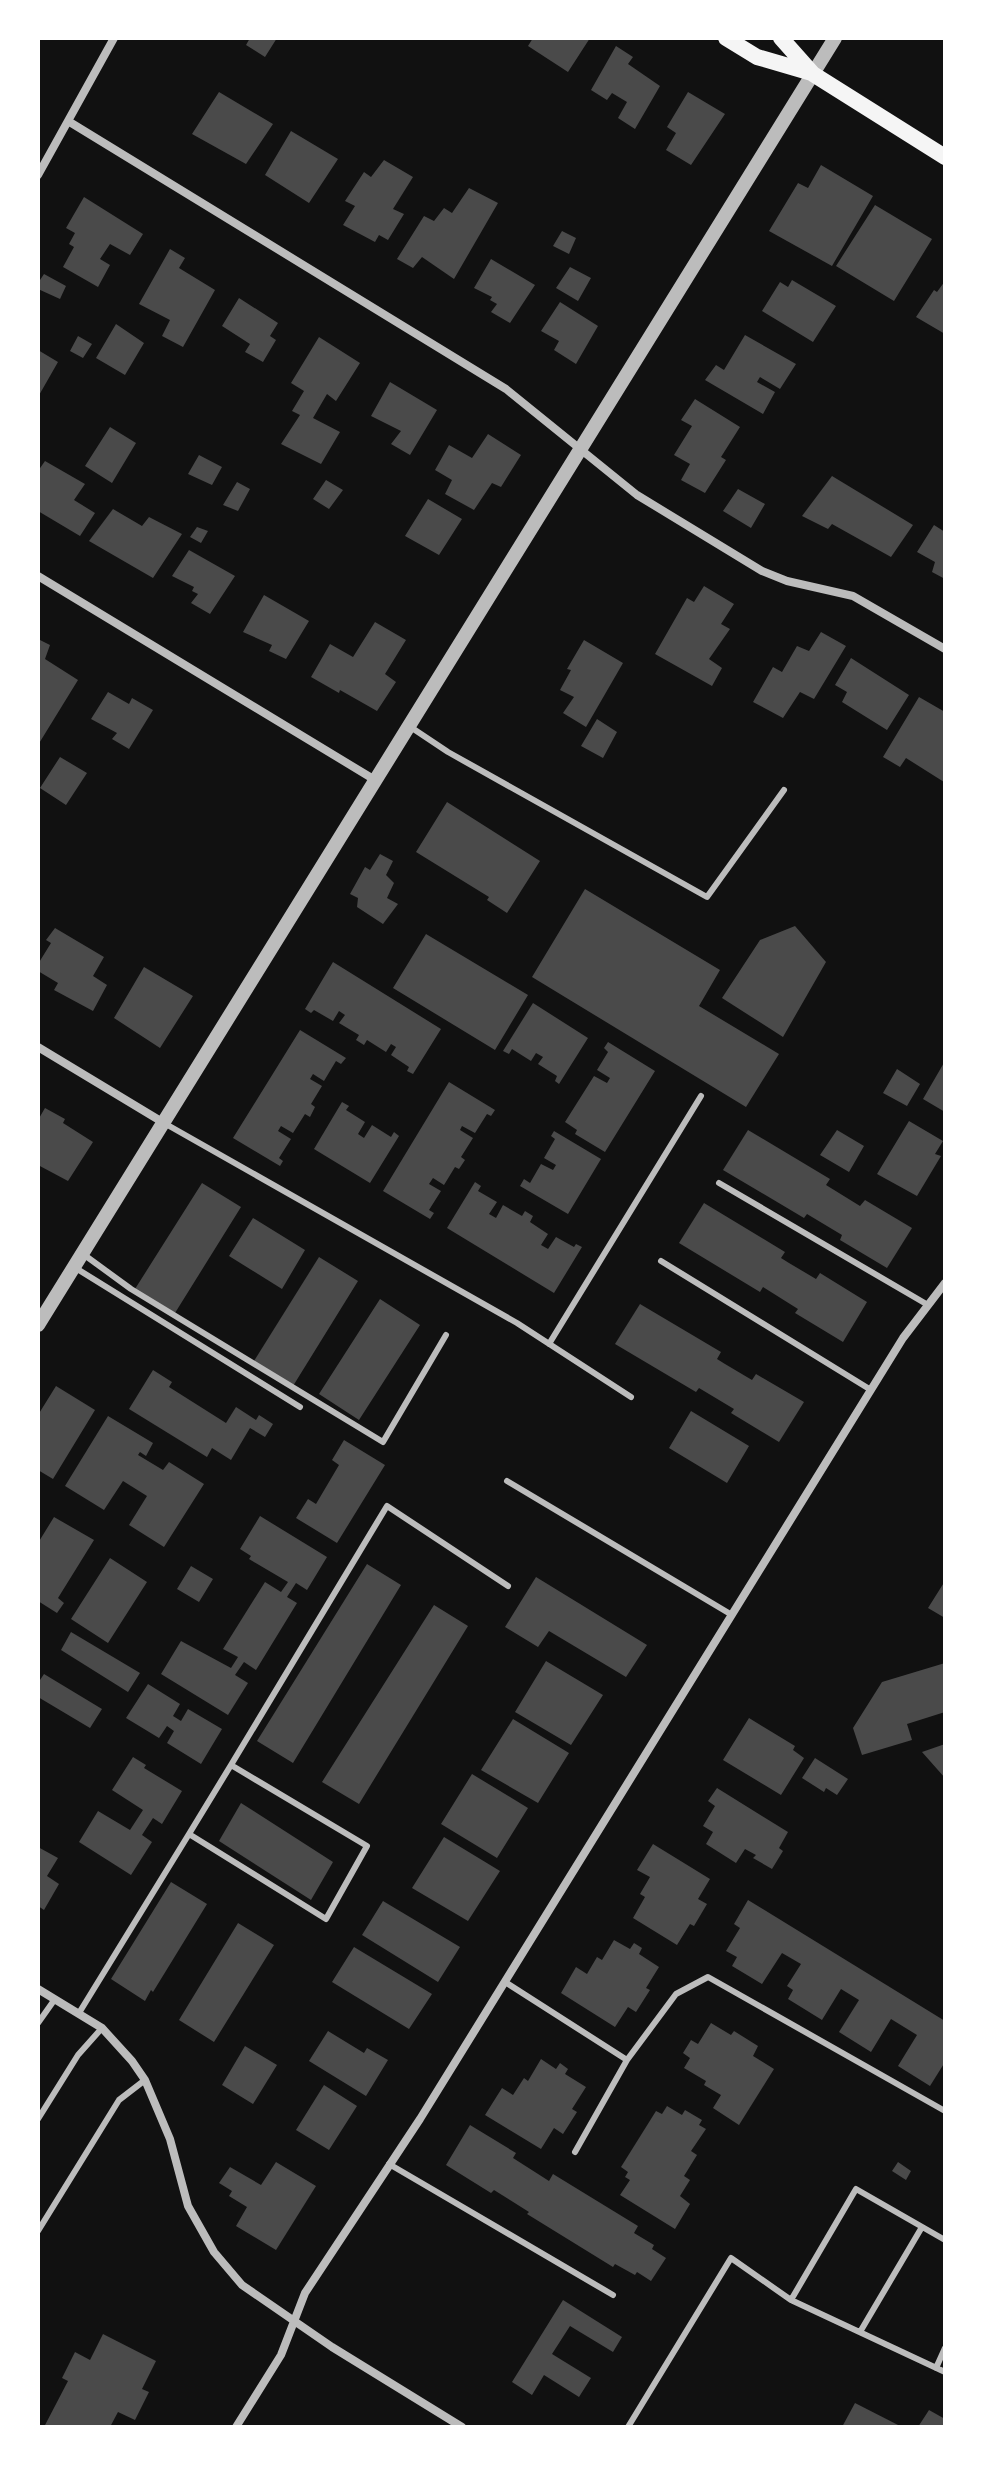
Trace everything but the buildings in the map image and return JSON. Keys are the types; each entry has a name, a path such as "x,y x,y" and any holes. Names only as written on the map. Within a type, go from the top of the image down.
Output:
{"main road":[{"path":"726,38 757,57 813,74 945,157"},
{"path":"781,38 813,74"}],"street":[{"path":"38,175 114,38"},
{"path":"38,1325 835,38"},
{"path":"68,121 506,389 637,495 762,571 787,581 853,596 945,649"},
{"path":"38,576 375,780"},
{"path":"38,1047 164,1123"},
{"path":"236,2427 281,2355 305,2293 505,1982 903,1338 945,1283"},
{"path":"38,1989 102,2028 132,2061 145,2080 170,2139 188,2206 214,2252 242,2285 294,2322 462,2427"}],"lane":[{"path":"409,726 448,752 707,897 784,790"},
{"path":"549,1344 701,1096"},
{"path":"164,1123 517,1323 631,1397"},
{"path":"719,1183 928,1305"},
{"path":"83,1254 131,1289 383,1442 446,1335"},
{"path":"661,1261 871,1390"},
{"path":"74,1267 300,1407"},
{"path":"507,1481 732,1615"},
{"path":"79,2013 387,1506 508,1586"},
{"path":"189,1834 326,1919 367,1846 231,1765"},
{"path":"575,2152 627,2060 676,1994 708,1977 945,2111"},
{"path":"505,1982 627,2060"},
{"path":"38,2023 55,1999"},
{"path":"38,2119 78,2055 102,2028"},
{"path":"38,2231 119,2100 145,2080"},
{"path":"389,2164 613,2295"},
{"path":"791,2300 856,2189 945,2240"},
{"path":"860,2332 922,2227"},
{"path":"628,2427 731,2258 791,2300 945,2372"},
{"path":"936,2368 945,2348"}]}
